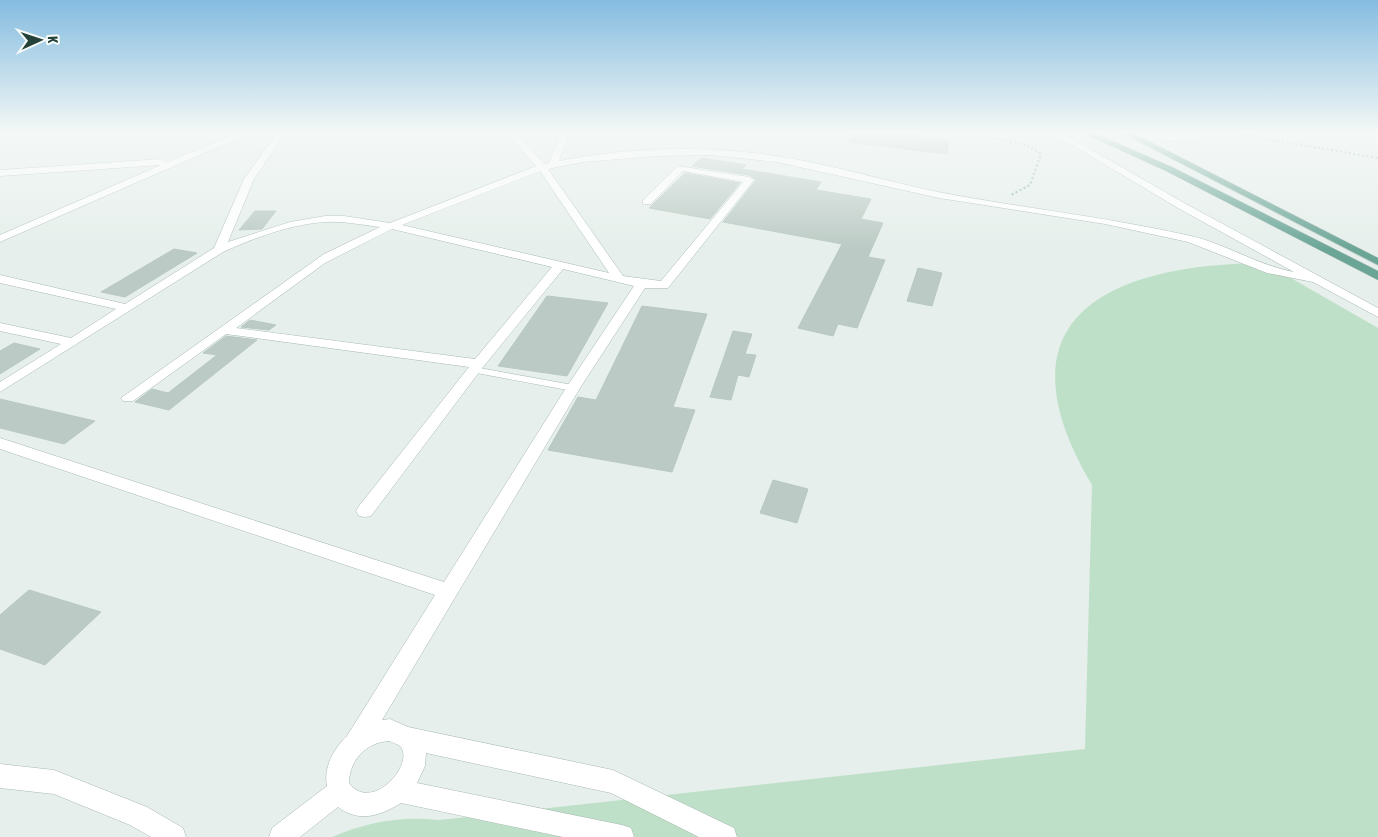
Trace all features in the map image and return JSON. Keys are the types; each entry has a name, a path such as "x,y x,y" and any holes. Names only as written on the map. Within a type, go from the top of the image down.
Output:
{"main road":[{"path":"1175,172 1378,276"},
{"path":"1200,172 1378,262"}],"street":[{"path":"0,173 14,172"},
{"path":"0,239 89,198 152,172"},
{"path":"219,250 249,179 254,172"},
{"path":"321,261 391,226 529,172"},
{"path":"545,172 619,279"},
{"path":"647,202 676,172"},
{"path":"0,388 219,250 253,236 304,222 335,218 391,226 641,284 664,285 749,180 703,172"},
{"path":"837,172 907,189 987,204 1105,221 1191,239 1271,271 1315,279"},
{"path":"1123,172 1378,313"},
{"path":"128,398 321,261 371,223"},
{"path":"365,510 476,367 560,265"},
{"path":"0,279 128,308"},
{"path":"356,742 367,735 384,730 401,732 414,746 413,769 407,780 398,791 374,804 362,805 350,802 342,796 337,775 340,763 356,742 573,388 641,284"},
{"path":"0,328 73,342"},
{"path":"224,330 476,367"},
{"path":"0,443 449,592"},
{"path":"408,738 613,782 725,837"},
{"path":"0,776 54,782 138,816 174,837"},
{"path":"281,837 340,790"},
{"path":"398,791 622,837"}],"lane":[{"path":"476,367 573,388"}],"path":[{"path":"987,204 1014,194 1030,184 1035,172"}],"green space":[{"path":"1265,263 1378,328 1378,837 332,837 358,827 384,821 411,819 439,820 1085,749 1092,485 1064,427 1055,379 1062,341 1083,311 1116,289 1159,274 1209,266"}],"building":[{"path":"730,172 761,172 821,182 816,190 871,199 861,219 883,223 868,257 885,260 857,328 838,324 833,336 798,328 842,244 723,222 756,180 749,175"},
{"path":"685,173 740,183 710,219 649,208"},
{"path":"255,211 276,211 262,229 239,230"},
{"path":"174,249 197,253 125,297 101,292"},
{"path":"918,268 942,273 932,306 907,301"},
{"path":"547,296 608,303 567,376 498,366"},
{"path":"642,306 707,314 673,407 695,410 672,472 548,450 578,397 596,400"},
{"path":"250,320 276,325 269,330 241,327"},
{"path":"733,331 752,334 745,354 756,355 749,377 738,375 731,400 710,397"},
{"path":"226,336 257,340 169,410 135,402 152,389 168,393 217,355 203,353"},
{"path":"14,343 40,349 0,374 0,351"},
{"path":"0,399 95,421 64,444 0,428"},
{"path":"773,480 808,489 797,523 760,513"},
{"path":"29,590 101,612 45,665 0,649 0,615"}]}
